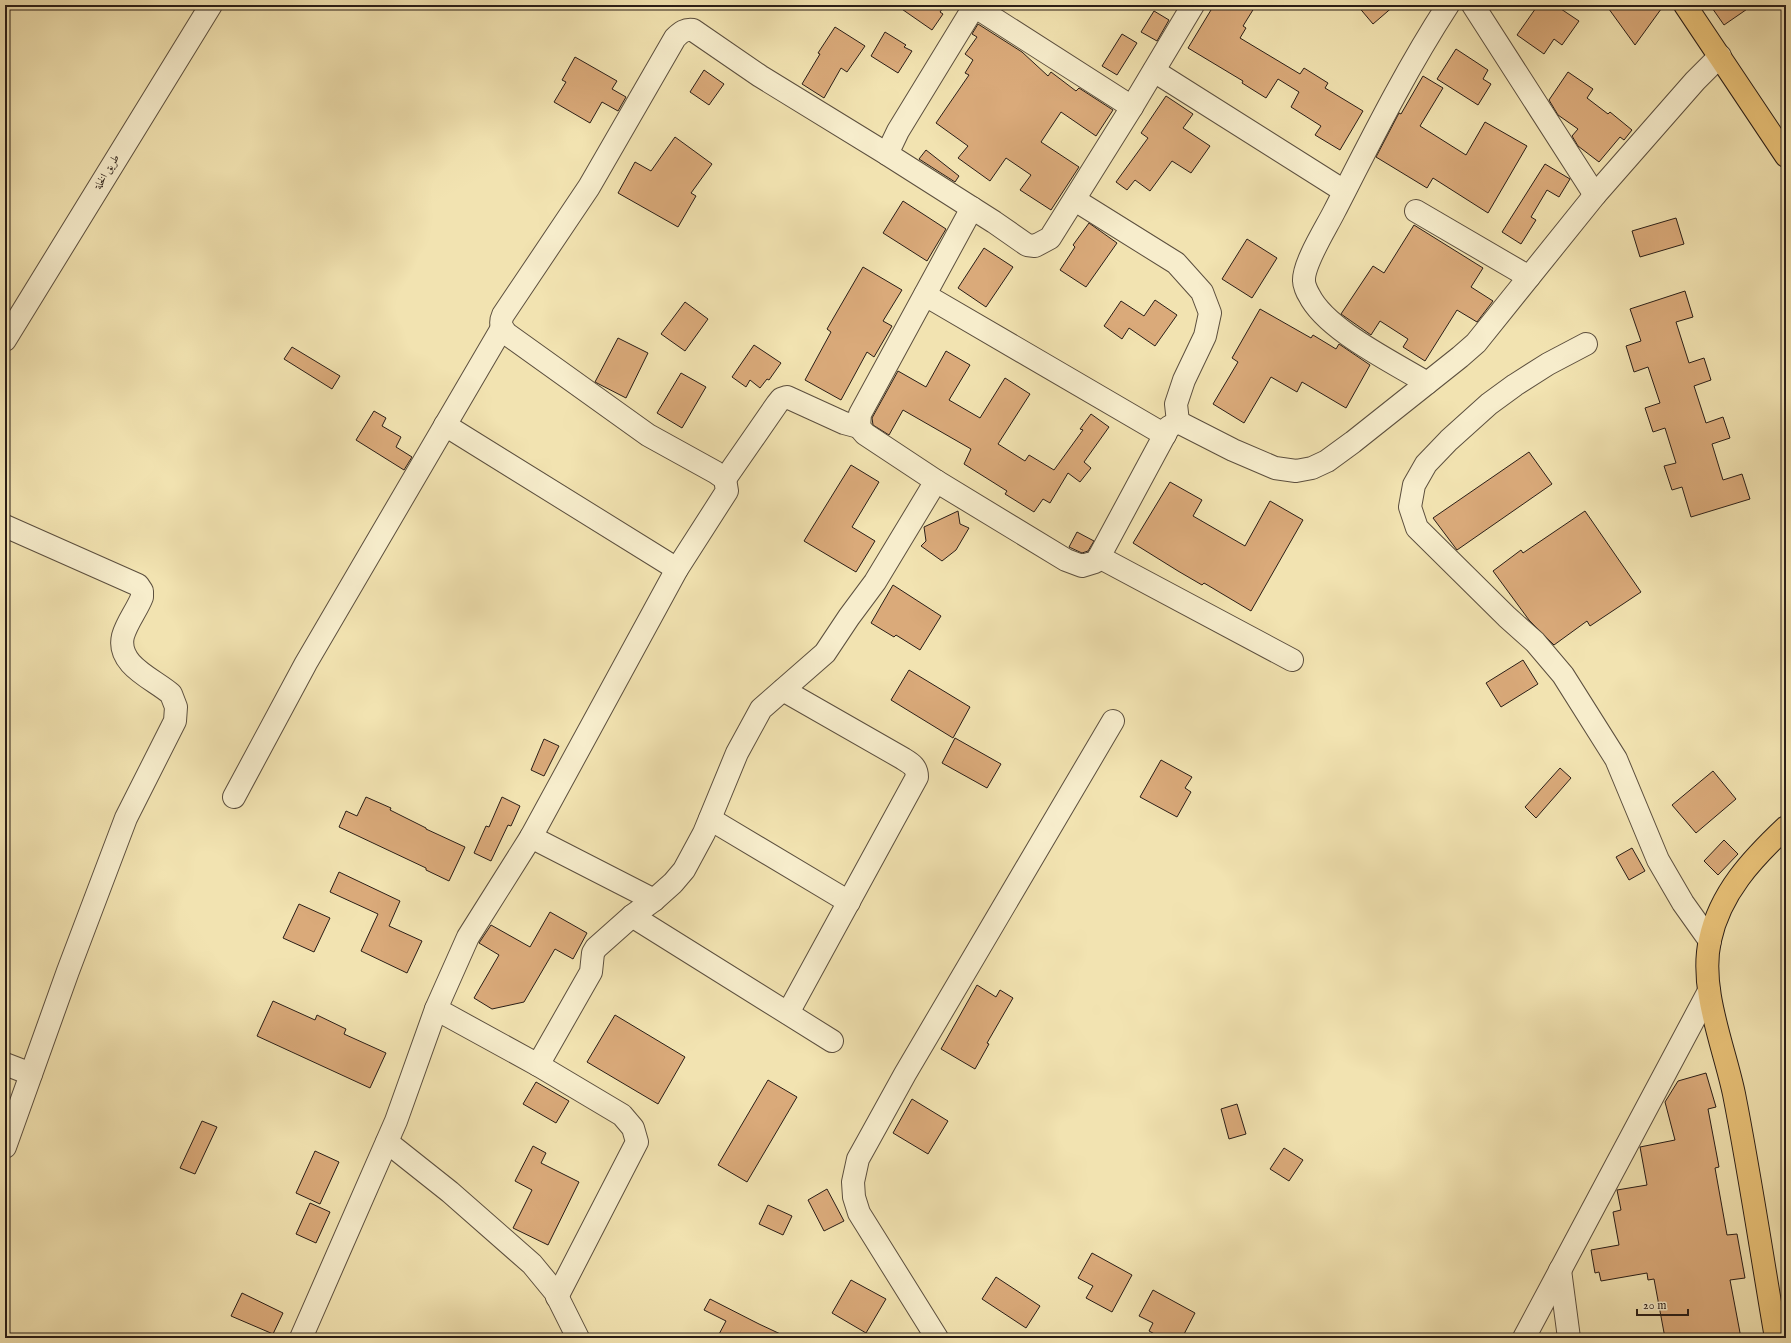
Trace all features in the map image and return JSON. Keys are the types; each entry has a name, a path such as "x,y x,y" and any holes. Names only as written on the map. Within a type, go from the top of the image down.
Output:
{"main road":[{"path":"1685,5 1786,156"},
{"path":"1776,1338 1734,1094 1709,991 1707,966 1710,941 1718,911 1749,863 1786,827"}],"street":[{"name":"طريق الخلة","path":"5,340 211,5"},
{"path":"308,1336 387,1142 436,1009 468,937 531,837 678,569 727,490 725,479 648,435 575,384 507,334 502,328 500,321 589,186 675,38 680,32 687,29 693,30 760,76 887,154 1028,245 1035,246 1050,238 1075,200 1193,5"},
{"path":"1426,383 1332,324 1321,314 1308,294 1304,280 1310,259 1344,191 1424,42 1448,5"},
{"path":"1473,5 1595,195"},
{"path":"887,154 898,131 974,6 1132,107"},
{"path":"925,295 1172,429 1233,450 1275,468 1296,471 1312,468 1326,462 1353,442 1476,343 1595,195 1720,56"},
{"path":"1154,71 1344,191"},
{"path":"725,479 780,399 787,396 844,423 859,427 865,434 936,481 1066,560 1082,566 1095,562 1172,429 1176,404 1184,380 1205,336 1210,313 1202,292 1176,263 1075,200"},
{"path":"859,427 860,414 972,208"},
{"path":"1416,211 1529,277"},
{"path":"234,797 306,663 502,328"},
{"path":"1586,344 1548,364 1515,385 1489,404 1449,440 1426,464 1414,485 1410,508 1416,528 1507,617 1535,642 1563,675 1616,759 1658,860 1683,903 1710,941"},
{"path":"445,425 678,569"},
{"path":"538,1065 591,972 593,953 596,948 632,916 654,900 673,883 684,870 710,819 737,754 761,709 825,653 875,582 936,481"},
{"path":"5,526 138,585 142,591 142,597 123,637 124,650 132,665 171,694 175,700 177,714 170,734 126,818 5,1147"},
{"path":"1099,557 1292,660"},
{"path":"783,690 912,764 917,772 917,777 788,1013"},
{"path":"938,1338 859,1213 854,1197 853,1182 858,1159 905,1074 1114,721"},
{"path":"710,819 848,902"},
{"path":"531,837 654,900"},
{"path":"632,916 832,1041"},
{"path":"1524,1338 1709,991"},
{"path":"436,1009 538,1065 622,1115 633,1128 637,1142 557,1297"},
{"path":"5,1064 31,1074"},
{"path":"387,1142 450,1192 532,1264 557,1297 578,1338"},
{"path":"1560,1270 1569,1338"}],"building":[{"path":"896,5 945,5 940,12 943,14 932,30"},
{"path":"1214,5 1256,5 1243,26 1246,28 1240,38 1300,74 1304,68 1328,83 1325,88 1363,111 1340,150 1315,135 1321,126 1291,107 1299,92 1278,79 1266,98 1242,83 1243,81 1188,48"},
{"path":"1357,5 1395,5 1373,24"},
{"path":"1538,5 1555,5 1579,21 1562,45 1554,39 1544,54 1517,35"},
{"path":"1606,5 1664,5 1635,45"},
{"path":"1710,5 1753,5 1724,25"},
{"path":"1154,11 1169,20 1157,41 1141,32"},
{"path":"978,24 1022,52 1048,76 1051,72 1076,91 1079,88 1113,110 1096,136 1061,112 1041,142 1079,167 1051,210 1020,190 1031,175 1006,158 990,181 958,158 968,146 936,123 969,75 965,73 973,60 965,54 977,37 972,34"},
{"path":"835,27 865,46 847,72 841,68 824,98 802,84 820,54 818,53"},
{"path":"885,32 906,45 904,47 912,51 898,73 871,56"},
{"path":"1122,34 1137,43 1117,75 1102,66"},
{"path":"1456,49 1488,70 1483,79 1491,84 1478,105 1437,79"},
{"path":"575,57 617,81 612,89 626,97 618,111 602,102 590,123 554,102 566,82 562,80"},
{"path":"704,70 724,84 709,105 690,92"},
{"path":"1568,72 1593,89 1587,98 1608,114 1610,112 1632,130 1624,140 1620,137 1599,162 1578,146 1572,136 1578,129 1558,115 1549,100"},
{"path":"1423,76 1443,88 1420,126 1466,155 1485,122 1527,146 1488,213 1433,178 1427,188 1376,157 1399,113 1401,114"},
{"path":"1166,96 1193,114 1183,128 1210,146 1191,173 1172,161 1150,191 1135,180 1127,190 1116,182 1148,138 1141,133"},
{"path":"675,137 712,164 691,193 696,196 678,227 618,193 635,162 651,171"},
{"path":"926,150 959,176 955,182 919,159"},
{"path":"1545,164 1570,179 1559,197 1547,190 1531,217 1536,220 1521,244 1502,232"},
{"path":"903,201 946,229 927,261 883,233"},
{"path":"1676,218 1684,244 1640,257 1632,231"},
{"path":"1089,223 1117,243 1086,287 1060,270 1075,247 1073,245"},
{"path":"1414,225 1483,268 1471,287 1493,301 1477,322 1457,310 1425,361 1403,347 1408,339 1380,321 1371,335 1341,314 1373,266 1384,273"},
{"path":"1247,239 1277,258 1252,298 1222,279"},
{"path":"984,248 1013,267 986,307 958,288"},
{"path":"863,267 902,290 883,321 892,326 874,357 867,352 841,400 805,380 831,332 827,329"},
{"path":"1685,291 1693,317 1676,322 1689,363 1704,358 1711,380 1694,386 1706,423 1723,417 1730,438 1712,444 1723,480 1742,474 1750,499 1691,517 1682,487 1672,490 1664,466 1676,463 1665,428 1653,432 1645,408 1660,403 1648,367 1634,372 1626,346 1641,341 1630,309"},
{"path":"1155,300 1177,315 1155,346 1129,328 1122,339 1104,326 1121,301 1144,316"},
{"path":"685,302 708,319 685,351 661,334"},
{"path":"1260,309 1311,338 1313,335 1336,349 1339,344 1370,365 1346,408 1302,382 1297,392 1271,377 1244,423 1213,404 1238,362 1232,358"},
{"path":"618,338 648,353 626,398 595,382"},
{"path":"754,345 781,363 769,380 767,379 760,388 750,380 746,387 732,377"},
{"path":"292,347 340,376 332,389 284,359"},
{"path":"946,351 970,365 949,400 980,418 1005,378 1030,394 998,444 1025,461 1029,455 1054,470 1083,430 1080,429 1091,414 1109,427 1084,462 1091,468 1080,482 1068,473 1050,503 1043,499 1034,512 1005,494 1007,491 964,464 971,449 903,410 889,435 873,425 872,418 898,371 926,387"},
{"path":"681,373 706,387 682,428 657,413"},
{"path":"374,411 386,418 382,426 401,437 396,447 412,457 404,470 356,440"},
{"path":"1529,452 1552,484 1457,550 1433,518"},
{"path":"851,465 879,482 852,527 875,541 856,572 804,541"},
{"path":"1170,482 1202,500 1193,516 1245,546 1270,501 1303,520 1251,611 1204,583 1202,585 1133,543"},
{"path":"958,511 960,524 969,528 956,550 942,561 921,546 926,541 924,527"},
{"path":"1585,511 1641,592 1590,626 1587,621 1554,645 1529,620 1493,571 1521,550 1523,553"},
{"path":"1077,532 1094,541 1088,551 1082,553 1069,547"},
{"path":"893,585 941,616 920,650 896,635 894,637 871,623"},
{"path":"1523,660 1538,684 1501,707 1486,683"},
{"path":"909,670 970,707 953,738 891,700"},
{"path":"955,738 1001,764 987,788 942,763"},
{"path":"544,739 559,746 544,776 531,770"},
{"path":"1161,760 1192,777 1185,788 1191,792 1177,817 1140,797"},
{"path":"1560,768 1571,778 1536,818 1525,807"},
{"path":"1713,771 1736,799 1696,833 1672,805"},
{"path":"366,797 391,808 390,810 426,829 465,847 449,881 426,870 426,868 339,827 346,811 357,816"},
{"path":"502,797 520,806 511,826 508,825 491,861 474,853 486,826 489,827"},
{"path":"1724,840 1738,854 1718,875 1704,861"},
{"path":"1632,848 1645,871 1629,880 1616,857"},
{"path":"339,872 400,901 389,926 422,941 407,973 361,951 378,914 330,892"},
{"path":"299,904 330,918 314,952 283,938"},
{"path":"550,912 587,933 573,959 555,949 524,1002 492,1009 474,998 499,955 479,943 491,925 530,947"},
{"path":"977,985 996,997 1000,990 1013,998 987,1043 989,1044 975,1069 941,1049"},
{"path":"273,1001 315,1020 317,1015 346,1029 344,1034 386,1053 370,1088 257,1036"},
{"path":"615,1015 685,1057 658,1104 587,1062"},
{"path":"1706,1073 1716,1107 1708,1109 1719,1167 1715,1168 1727,1235 1737,1234 1745,1278 1730,1280 1741,1338 1665,1338 1654,1279 1648,1280 1647,1273 1601,1281 1599,1272 1595,1273 1591,1250 1619,1245 1613,1212 1621,1210 1617,1190 1647,1185 1640,1147 1675,1140 1665,1102 1678,1081"},
{"path":"768,1080 797,1097 747,1182 718,1165"},
{"path":"536,1082 569,1101 556,1123 523,1104"},
{"path":"912,1099 948,1121 928,1154 893,1133"},
{"path":"1237,1104 1246,1134 1229,1139 1221,1109"},
{"path":"202,1121 217,1127 195,1174 180,1168"},
{"path":"533,1146 546,1153 541,1163 579,1182 548,1245 513,1228 532,1190 515,1181"},
{"path":"1284,1148 1303,1160 1289,1181 1270,1169"},
{"path":"315,1151 339,1162 320,1204 296,1193"},
{"path":"827,1189 844,1221 824,1231 808,1200"},
{"path":"310,1203 330,1212 316,1243 296,1234"},
{"path":"768,1205 792,1216 783,1235 759,1224"},
{"path":"1092,1253 1132,1275 1112,1312 1086,1298 1093,1286 1078,1278"},
{"path":"996,1277 1040,1306 1026,1328 982,1299"},
{"path":"851,1280 886,1299 866,1333 832,1313"},
{"path":"1153,1290 1195,1313 1182,1338 1162,1338 1149,1331 1153,1323 1139,1316"},
{"path":"242,1293 283,1313 273,1334 231,1316"},
{"path":"710,1299 789,1338 717,1338 726,1321 704,1310"}]}
